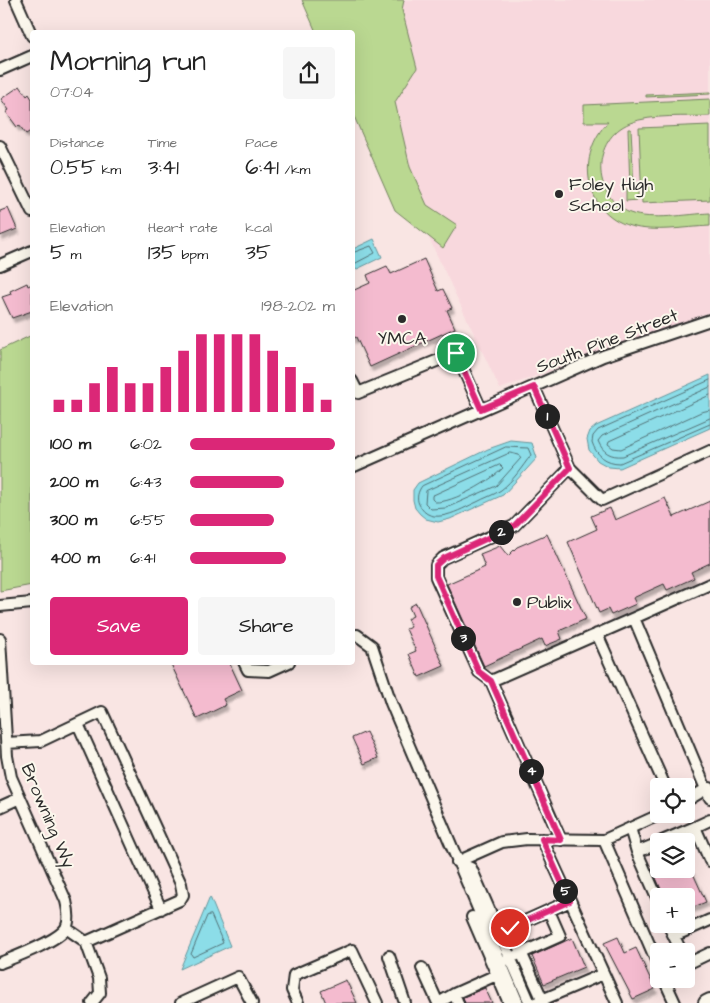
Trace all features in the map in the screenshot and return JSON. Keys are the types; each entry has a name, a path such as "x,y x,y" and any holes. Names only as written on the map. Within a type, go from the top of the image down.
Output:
{"main road":[{"path":"706,1003 710,1001"}],"street":[{"path":"16,0 30,32"},
{"path":"0,70 30,57"},
{"path":"0,146 30,208"},
{"path":"0,265 30,252"},
{"name":"South Pine Street","path":"355,466 603,356 710,320"},
{"path":"355,388 358,394 456,353 481,409"},
{"path":"534,387 570,468 602,500 710,452"},
{"path":"561,840 491,681 479,672 436,576 436,565 444,558 514,526 570,468"},
{"path":"491,681 710,584"},
{"path":"0,606 30,602"},
{"path":"634,618 709,791 695,797"},
{"path":"355,635 357,634 372,646 391,703 456,862 494,935 510,958 530,1003"},
{"path":"597,634 661,778"},
{"name":"Browning Wy","path":"0,638 6,743 11,777 66,901 69,914 66,928"},
{"path":"246,665 248,670 269,671 282,665"},
{"path":"6,743 41,741 102,712 181,884 183,895 180,900 86,942"},
{"path":"78,724 161,909"},
{"path":"0,807 20,798"},
{"path":"456,862 502,842 542,839 604,840 650,819"},
{"path":"681,833 710,820"},
{"path":"695,827 710,861"},
{"path":"630,828 637,852 653,888"},
{"path":"542,839 614,1002"},
{"path":"604,840 650,946"},
{"path":"637,852 650,846"},
{"path":"494,935 570,901"},
{"path":"422,968 438,1003 456,998 501,970 510,958 560,936 550,911"},
{"path":"472,917 518,1003"},
{"path":"674,936 710,920"},
{"path":"0,963 49,941 66,928 86,942 98,978 100,993 92,1003"},
{"path":"510,928 541,1002 603,974"},
{"path":"672,933 677,943"},
{"path":"494,935 509,1003"},
{"path":"298,1003 292,990 294,976 352,950 377,1003"},
{"path":"695,961 710,954"},
{"path":"389,956 405,1003"},
{"path":"180,1003 238,977 252,1003"},
{"path":"668,988 674,1003"}],"shaded area":[{"name":"Foley High School","path":"316,0 710,0 710,312 500,389 355,81 355,30 350,30"}],"green space":[{"path":"302,0 404,0 402,10 417,68 395,102 410,167 427,205 457,225 443,248 395,210 355,119 355,30 315,30"},
{"path":"710,92 710,94 646,97 646,95"},
{"path":"710,99 710,116 648,118 630,123 617,131 608,141 603,154 601,168 608,194 617,205 630,213 648,217 659,217 710,213 710,226 650,229 630,226 614,219 602,208 594,195 589,181 591,150 598,135 608,122 584,122 584,105"},
{"path":"710,125 710,200 642,203 639,128"},
{"path":"628,129 631,129 634,188 638,188 638,200 626,201 626,188 630,188"},
{"path":"30,336 30,585 0,591 0,350"}],"water":[{"path":"374,239 382,257 355,270 355,248"},
{"path":"710,375 710,428 620,468 609,467 598,461 589,450 587,439 590,431 596,426"},
{"path":"511,441 532,443 537,458 503,495 450,519 438,522 426,519 415,508 413,490 418,483 488,449"},
{"path":"210,897 230,946 180,969"}],"building":[{"path":"20,86 27,96 29,94 30,131 26,134 19,125 17,127 6,112 9,110 1,99"},
{"path":"8,208 17,229 0,236 0,211"},
{"name":"YMCA","path":"424,259 438,291 443,289 452,308 447,310 455,328 370,367 355,338 355,290 370,283 367,275 387,266 391,274"},
{"path":"27,283 28,286 30,285 30,312 12,318 2,297 11,294 10,291"},
{"path":"665,498 674,517 710,501 710,563 691,572 694,578 667,590 664,584 633,598 636,604 611,615 608,609 599,613 568,542 597,529 591,516 610,508 615,520"},
{"name":"Publix","path":"547,534 586,619 559,631 562,639 545,646 542,639 484,666 447,584 485,567 480,554 500,546 508,556 517,547"},
{"path":"416,603 444,666 419,677 409,654 416,651 406,629 411,627 407,619 413,616 409,607"},
{"path":"171,665 230,665 242,690 223,699 226,705 197,719"},
{"path":"366,732 378,758 364,764 352,738"},
{"path":"656,878 695,878 706,902 695,906 695,888 660,888"},
{"path":"618,937 625,953 636,948 650,978 650,988 655,989 633,999 604,943"},
{"path":"572,938 584,967 544,984 532,956"},
{"path":"346,980 357,1003 326,1003 321,991"},
{"path":"485,988 492,1003 465,1003 463,997"}],"place":[{"name":"Foley High School","path":"559,194"},
{"name":"YMCA","path":"402,319"},
{"name":"Publix","path":"517,602"}],"route":[{"path":"456,353 481,409 534,387 570,468 514,526 444,558 436,565 436,576 479,672 491,681 561,840 542,839 570,901 510,928"}]}
